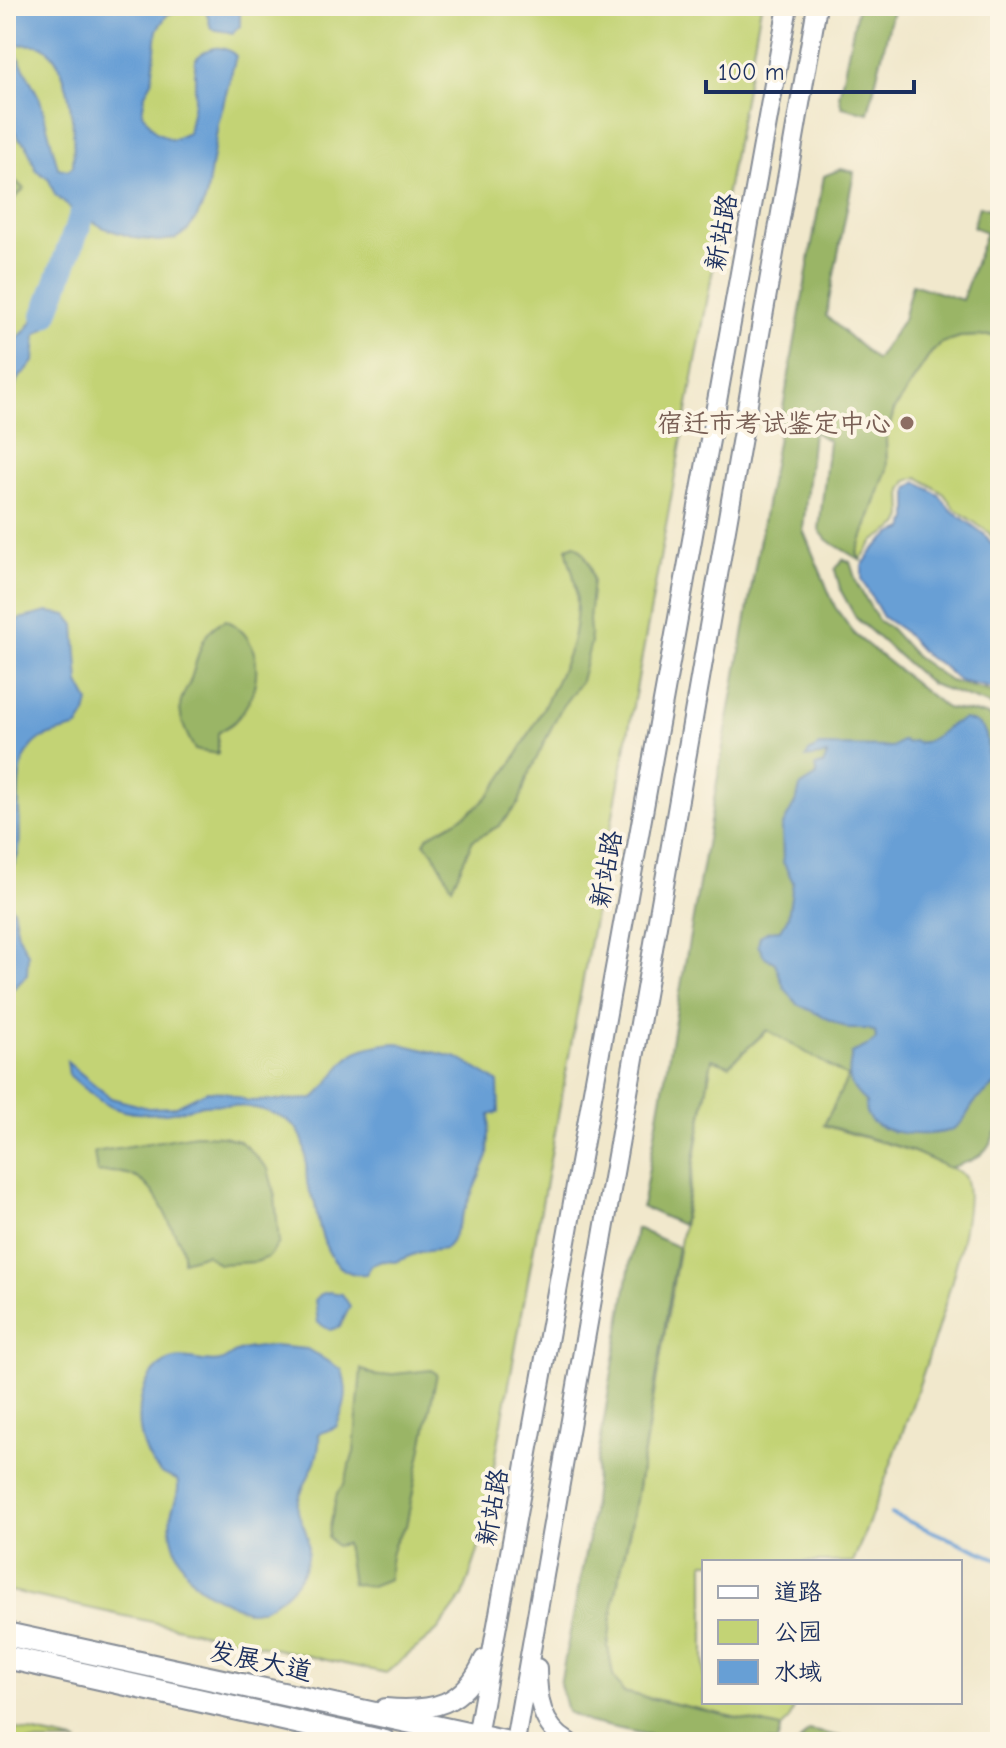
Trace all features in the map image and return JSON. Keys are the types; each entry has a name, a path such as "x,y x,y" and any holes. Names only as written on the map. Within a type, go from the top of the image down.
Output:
{"main road":[{"name":"发展大道","path":"6,1634 476,1739 504,1742"},
{"name":"发展大道","path":"6,1657 385,1742"}],"street":[{"name":"新站路","path":"476,1739 788,6"},
{"path":"515,1742 817,6"},
{"path":"318,1702 405,1710 429,1709 452,1701 476,1677 486,1655 502,1599"},
{"path":"538,1613 537,1691 542,1714 558,1736 568,1742"},
{"path":"313,1726 357,1742"}],"green space":[{"path":"6,6 761,6 479,1548 463,1596 437,1631 386,1673 6,1590"},
{"path":"858,6 894,6 868,113 842,107 839,96"},
{"path":"841,169 854,172 826,316 876,360 903,320 912,284 962,300 986,232 973,227 979,206 1000,212 1000,335 960,337 942,343 931,353 894,410 886,439 887,469 857,553 860,560 827,540 819,530 829,441 813,431 803,530 835,607 855,635 946,708 987,715 1000,726 1000,1122 982,1153 949,1168 910,1150 824,1125 848,1077 767,1030 729,1065 712,1059 682,1225 642,1207 824,176"},
{"path":"6,171 24,189 6,207"},
{"path":"1000,335 1000,529 994,531 995,540 954,508 944,494 918,477 907,481 902,490 903,517 899,525 873,542 860,560 857,553 887,469 886,439 894,411 931,353 942,343 960,337"},
{"path":"575,545 590,565 593,580 589,620 591,642 581,681 561,708 527,778 519,803 499,826 473,840 452,887 433,852 424,843 428,836 468,813 492,792 549,696 574,633 576,591 567,548"},
{"path":"843,559 850,562 857,584 878,620 890,628 916,657 950,681 996,693 1000,698 1000,714 990,705 931,684 856,618 841,591 835,570"},
{"path":"226,620 249,640 256,668 251,697 244,710 218,733 218,754 195,750 184,727 180,707 205,638"},
{"path":"768,1030 849,1077 824,1125 912,1151 954,1169 962,1174 968,1197 962,1240 927,1360 854,1560 702,1560 702,1704 795,1704 789,1720 781,1728 623,1692 613,1676 608,1647 712,1059 729,1065"},
{"path":"196,1135 238,1140 268,1169 275,1195 279,1243 269,1257 256,1262 218,1264 206,1254 183,1261 180,1243 159,1202 145,1184 125,1173 97,1173 94,1152"},
{"path":"636,1228 678,1247 634,1511 614,1601 608,1646 613,1676 623,1692 781,1728 777,1742 682,1742 588,1722 567,1712 560,1684 591,1523 597,1462"},
{"path":"361,1369 377,1376 431,1370 437,1374 406,1526 392,1551 389,1579 371,1586 352,1584 346,1544 336,1546 328,1537 337,1493 344,1484 354,1452"},
{"path":"6,1727 79,1742 6,1742"},
{"path":"809,1730 867,1742 799,1742"}],"water":[{"path":"6,6 184,6 167,15 157,30 152,82 145,94 142,113 156,132 172,140 188,133 195,97 195,60 200,55 220,48 236,56 218,124 206,199 187,231 175,239 158,241 135,238 104,228 69,207 55,195 49,180 36,170 26,144 18,138 14,129 13,98 6,78","holes":["12,45 43,47 60,68 72,120 73,166 68,170 58,168 40,99"]},
{"path":"205,6 240,6 240,26 233,33 211,29"},
{"path":"38,313 50,316 48,326 36,335 34,362 17,380 6,436 6,349"},
{"path":"917,482 939,495 950,509 984,534 1000,553 1000,690 959,681 927,657 902,630 883,617 862,580 862,566 873,550 891,534 904,529 908,519 908,489"},
{"path":"48,612 67,615 75,625 79,683 89,702 78,727 42,738 29,750 19,782 18,852 14,865 6,875 6,622"},
{"path":"965,719 984,730 988,766 1000,783 1000,1080 976,1101 964,1120 953,1129 930,1134 899,1132 884,1129 873,1122 866,1114 866,1102 855,1091 850,1080 852,1053 876,1039 875,1032 849,1029 797,1004 784,987 775,963 764,956 758,945 760,936 780,930 788,917 793,882 783,862 782,827 800,787 817,776 815,766 823,765 827,755 806,758 809,752 819,746 892,747 903,740 906,743 926,741"},
{"path":"6,899 13,909 18,934 28,954 27,975 6,997"},
{"path":"397,1043 458,1058 498,1082 499,1112 490,1115 488,1156 451,1242 445,1249 420,1252 395,1262 382,1261 372,1265 366,1274 353,1274 343,1269 328,1251 307,1184 304,1143 292,1124 262,1110 226,1105 204,1105 153,1114 124,1111 97,1099 69,1075 67,1062 111,1098 148,1108 174,1107 207,1091 225,1092 248,1101 314,1099 355,1053 365,1048"},
{"path":"329,1292 342,1294 350,1306 340,1327 330,1330 318,1323 315,1300"},
{"path":"273,1346 307,1349 342,1370 345,1399 336,1427 319,1434 318,1453 298,1503 308,1539 303,1570 284,1595 267,1607 249,1611 205,1590 195,1583 185,1569 176,1551 170,1523 177,1480 160,1472 151,1461 144,1447 139,1414 146,1383 166,1362 180,1358 220,1361 240,1350"}],"waterway":[{"path":"45,315 82,215"},
{"path":"891,1514 1000,1560"}],"place":[{"name":"宿迁市考试鉴定中心","path":"907,423"}]}
